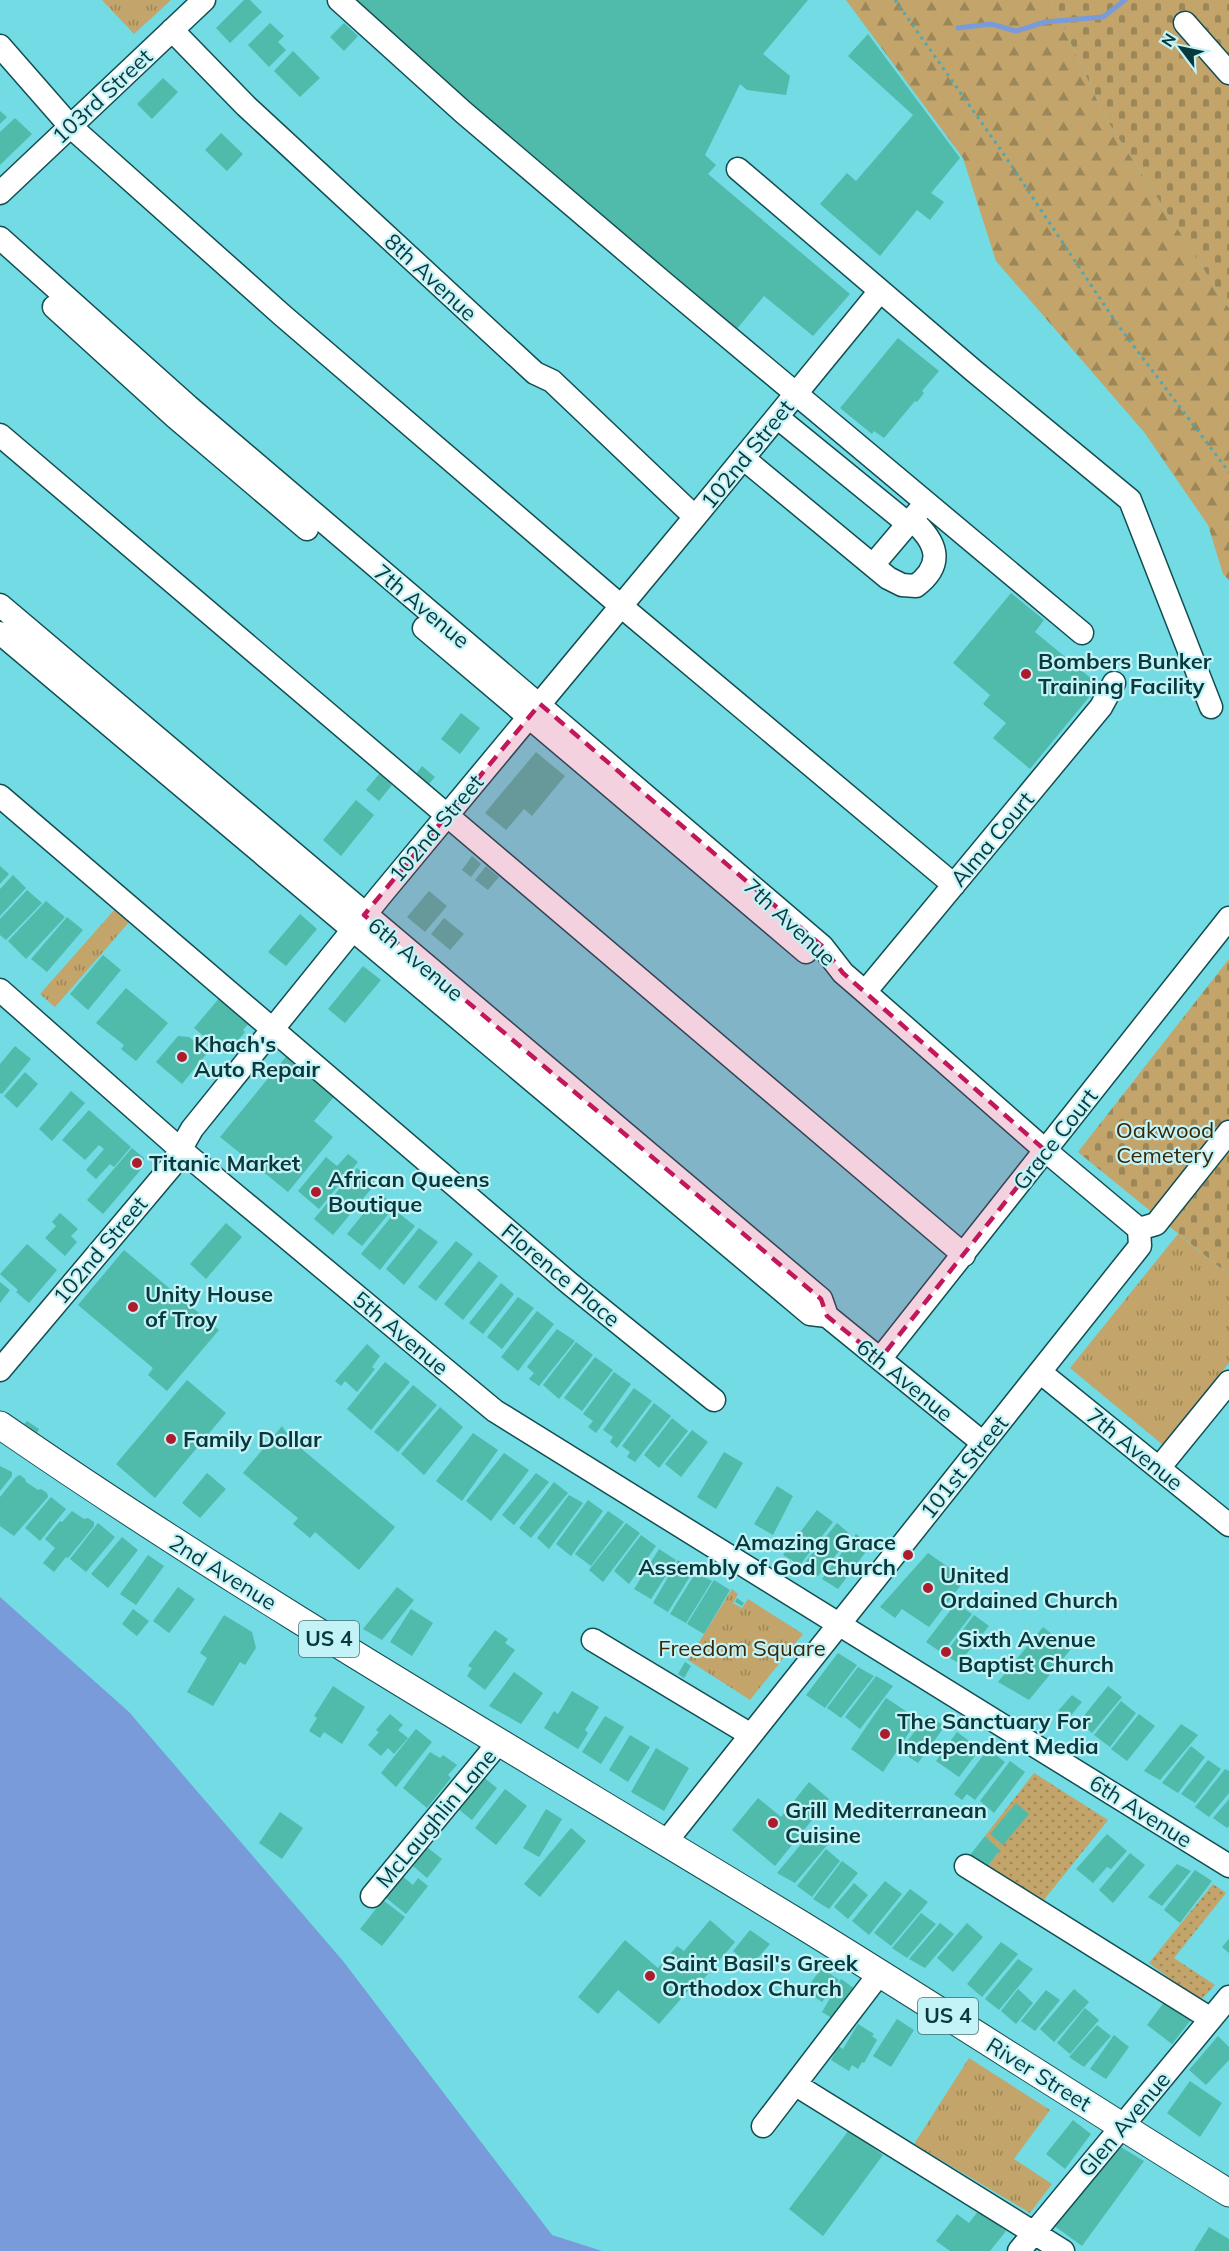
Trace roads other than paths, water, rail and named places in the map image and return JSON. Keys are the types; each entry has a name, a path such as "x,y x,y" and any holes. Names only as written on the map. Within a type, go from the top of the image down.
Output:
{"main road":[{"name":"2nd Avenue","path":"0,1425 157,1531 664,1843"},
{"name":"River Street","path":"664,1843 880,1973 1229,2193"}],"street":[{"name":"103rd Street","path":"0,193 204,0"},
{"path":"339,0 463,112 1082,633"},
{"path":"1185,23 1229,73"},
{"name":"8th Avenue","path":"172,30 246,106 535,373 552,381 695,517"},
{"path":"0,46 70,126 282,315 621,606 954,885"},
{"path":"738,169 1130,500 1211,707"},
{"name":"7th Avenue","path":"0,238 173,404"},
{"name":"7th Avenue","path":"0,258 534,710 813,958 843,973 1046,1151 1139,1229"},
{"name":"102nd Street","path":"0,1370 170,1168 192,1129 359,922 880,291"},
{"path":"743,458 888,578 902,585 916,586 928,577 934,565 935,551 922,529 777,417"},
{"path":"0,435 964,1255"},
{"path":"873,565 927,503"},
{"name":"6th Avenue","path":"0,605 145,742"},
{"name":"6th Avenue","path":"0,633 145,742 359,922 821,1299 827,1316 983,1443"},
{"name":"Alma Court","path":"865,992 1101,707 1114,683"},
{"name":"Florence Place","path":"0,796 569,1283 714,1400"},
{"name":"Grace Court","path":"880,1359 1229,918"},
{"name":"5th Avenue","path":"0,990 180,1149 495,1411 839,1624"},
{"path":"1139,1229 1156,1224 1229,1132"},
{"name":"101st Street","path":"664,1843 1140,1246 1139,1229"},
{"name":"7th Avenue","path":"1040,1372 1229,1526"},
{"path":"1159,1468 1229,1382"},
{"name":"6th Avenue","path":"839,1624 1229,1866"},
{"path":"593,1640 751,1735"},
{"name":"McLaughlin Lane","path":"372,1896 500,1741"},
{"path":"966,1866 1211,2019"},
{"path":"763,2126 880,1973"},
{"name":"Glen Avenue","path":"1019,2251 1229,1997"},
{"path":"796,2085 1064,2251"}],"water":[{"path":"0,1597 129,1712 343,1961 552,2235 602,2251 0,2251"}],"waterway":[{"path":"958,28 991,24 1016,31 1045,22 1103,17 1125,0"}],"place":[{"name":"Bombers Bunker Training Facility","path":"1026,674"},
{"name":"Khach's Auto Repair","path":"182,1057"},
{"name":"Titanic Market","path":"137,1163"},
{"name":"African Queens Boutique","path":"316,1192"},
{"name":"Unity House of Troy","path":"133,1307"},
{"name":"Family Dollar","path":"171,1439"},
{"name":"Amazing Grace Assembly of God Church","path":"908,1555"},
{"name":"United Ordained Church","path":"928,1588"},
{"name":"Sixth Avenue Baptist Church","path":"946,1652"},
{"name":"The Sanctuary For Independent Media","path":"885,1734"},
{"name":"Grill Mediterranean Cuisine","path":"773,1823"},
{"name":"Saint Basil's Greek Orthodox Church","path":"650,1976"}],"park label":[{"name":"Oakwood Cemetery","path":"1165,1142"},
{"name":"Freedom Square","path":"742,1648"}]}
